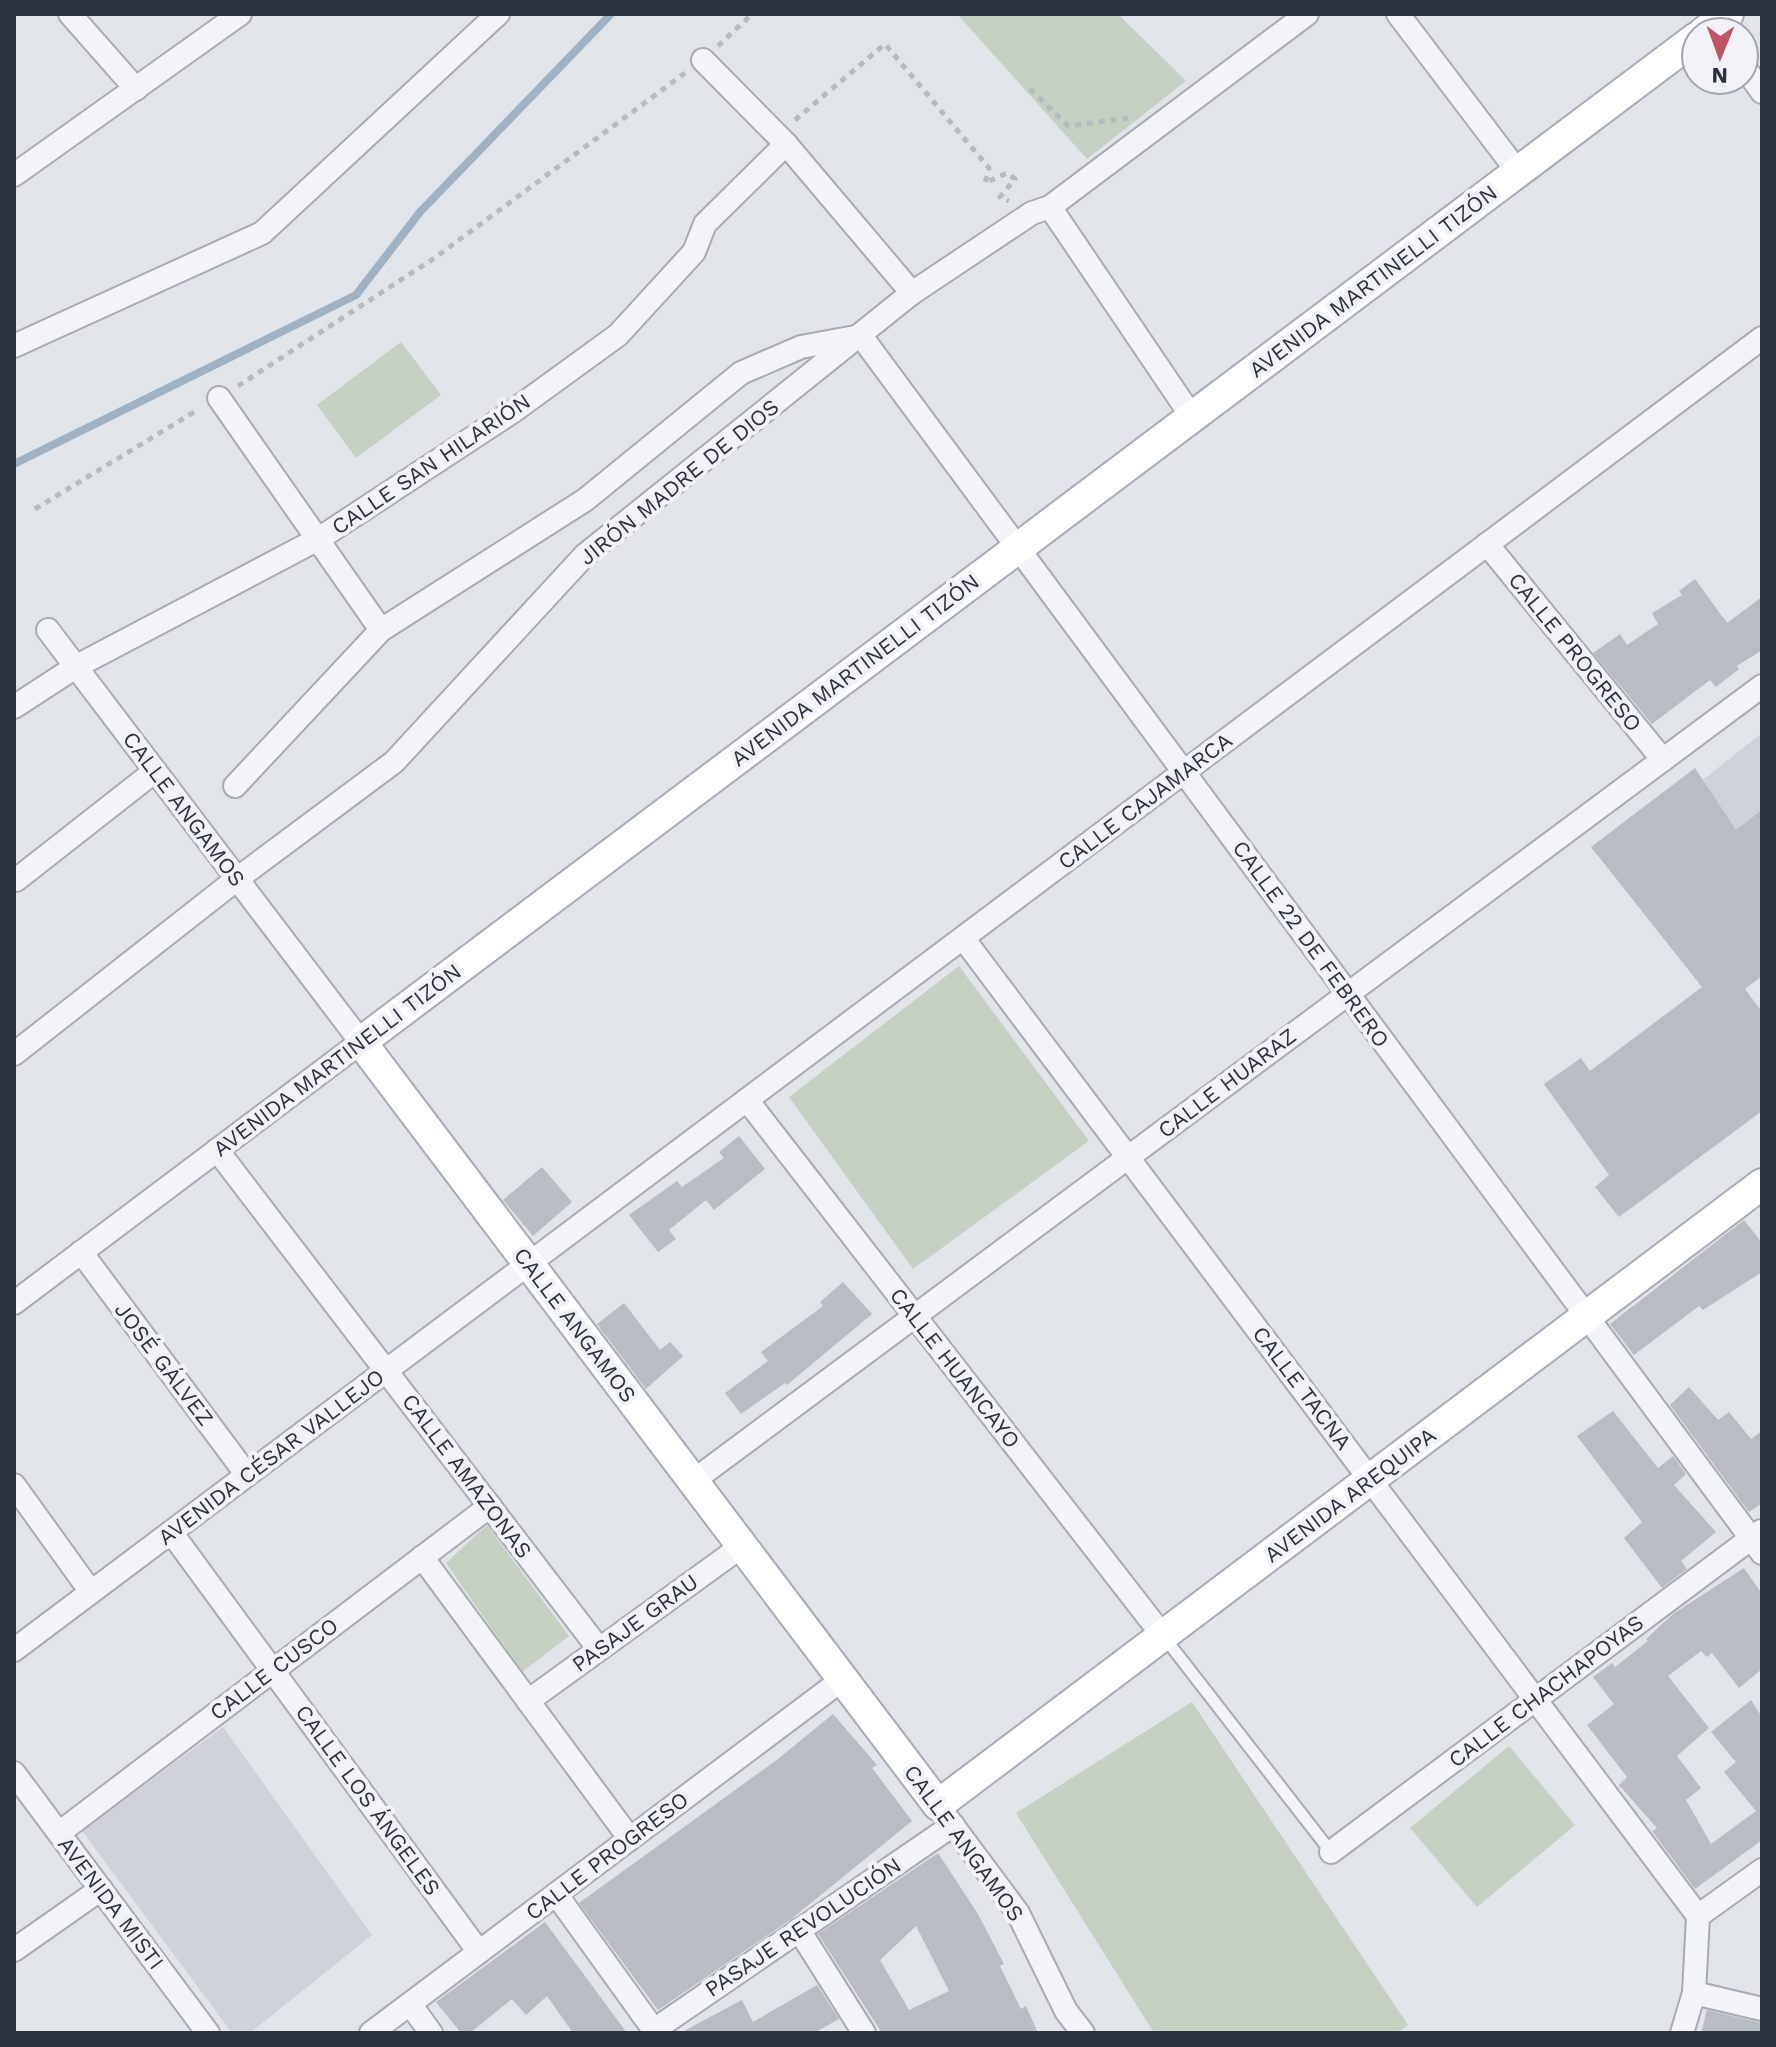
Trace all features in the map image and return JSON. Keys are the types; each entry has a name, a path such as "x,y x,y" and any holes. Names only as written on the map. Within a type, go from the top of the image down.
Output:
{"street":[{"path":"70,14 136,89"},
{"path":"14,175 240,14"},
{"path":"14,346 262,233 498,14"},
{"name":"JIRÓN MADRE DE DIOS","path":"14,1054 237,879 394,762 585,555 912,293 1041,210 1152,132 1307,14"},
{"path":"1398,14 1518,172"},
{"name":"AVENIDA MARTINELLI TIZÓN","path":"14,1303 1680,52"},
{"path":"703,60 781,140 912,293"},
{"name":"CALLE SAN HILARIÓN","path":"14,707 77,666 320,538 512,412 618,335 694,252 705,224 781,140"},
{"path":"1041,210 1192,417"},
{"path":"235,786 381,630 585,500 741,373 801,347 861,336"},
{"name":"CALLE 22 DE FEBRERO","path":"861,336 1587,1316 1758,1541"},
{"name":"CALLE CAJAMARCA","path":"529,1264 1762,338"},
{"path":"219,398 320,538 381,630"},
{"name":"CALLE PROGRESO","path":"1487,544 1663,760"},
{"name":"CALLE ANGAMOS","path":"48,630 946,1815 1018,1913 1066,2011 1083,2033"},
{"name":"CALLE HUARAZ","path":"693,1481 1762,686"},
{"path":"16,880 155,771"},
{"name":"CALLE TACNA","path":"963,938 1698,1916"},
{"name":"CALLE HUANCAYO","path":"747,1100 1163,1636"},
{"name":"CALLE AMAZONAS","path":"217,1150 599,1649"},
{"name":"AVENIDA AREQUIPA","path":"946,1815 1163,1636 1762,1184"},
{"name":"JOSÉ GÁLVEZ","path":"81,1252 247,1475"},
{"name":"AVENIDA CÉSAR VALLEJO","path":"14,1650 529,1264"},
{"path":"14,1485 91,1592"},
{"name":"CALLE CUSCO","path":"59,1833 490,1506"},
{"name":"CALLE LOS ÁNGELES","path":"171,1532 479,1952"},
{"name":"CALLE CHACHAPOYAS","path":"1331,1852 1535,1699 1758,1541"},
{"name":"PASAJE GRAU","path":"528,1701 742,1546"},
{"path":"422,1557 630,1839"},
{"name":"CALLE PROGRESO","path":"371,2033 843,1679"},
{"name":"AVENIDA MISTI","path":"14,1773 201,2031"},
{"name":"PASAJE REVOLUCIÓN","path":"655,2032 799,1930 946,1815"},
{"path":"1682,2033 1694,1993 1698,1916 1762,1870"},
{"path":"14,1950 101,1889"},
{"path":"556,1894 655,2032"},
{"path":"799,1930 864,2033"},
{"path":"1694,1993 1762,2009"},
{"path":"410,2004 431,2033"},
{"path":"1066,2011 1073,2033"}],"lane":[{"path":"1163,1636 1331,1852"}],"path":[{"path":"35,509 219,398 436,257 703,60 752,14"},
{"path":"781,140 885,44 989,168 985,183 1007,173 1015,179 1000,197 1041,210"},
{"path":"1030,89 1068,126 1136,117 1152,132"}],"shaded area":[{"path":"1762,733 1762,918 1671,805"},
{"path":"223,1727 372,1935 250,2033 232,2033 82,1831"}],"green space":[{"path":"957,14 1118,14 1186,81 1087,159"},
{"path":"401,342 441,395 356,458 317,405"},
{"path":"959,966 1089,1141 913,1269 789,1097"},
{"path":"487,1525 569,1636 522,1672 446,1563"},
{"path":"1192,1702 1408,2026 1396,2033 1154,2033 1016,1813"},
{"path":"1509,1746 1575,1825 1477,1907 1410,1828"}],"building":[{"path":"1695,579 1727,623 1762,597 1762,650 1737,666 1739,669 1716,687 1710,680 1652,724 1593,653 1620,634 1627,645 1658,624 1652,613 1682,595 1679,591"},
{"path":"1695,768 1736,830 1762,810 1762,976 1745,989 1762,1012 1762,1111 1619,1217 1595,1187 1609,1175 1544,1084 1581,1058 1590,1071 1702,987 1591,847"},
{"path":"739,1136 765,1169 714,1210 706,1200 669,1230 676,1239 658,1252 629,1215 677,1181 682,1187 724,1158 719,1152"},
{"path":"542,1167 572,1202 533,1236 503,1200"},
{"path":"1744,1220 1762,1243 1762,1272 1703,1310 1699,1306 1634,1355 1610,1324"},
{"path":"843,1282 872,1314 787,1385 785,1383 741,1414 725,1393 768,1361 761,1352 823,1306 820,1302"},
{"path":"624,1303 660,1350 670,1342 683,1356 646,1389 597,1324"},
{"path":"1689,1387 1718,1420 1729,1412 1751,1439 1762,1431 1762,1503 1749,1512 1670,1405"},
{"path":"1613,1411 1658,1468 1673,1456 1686,1474 1674,1485 1716,1532 1681,1561 1687,1569 1662,1588 1624,1538 1642,1522 1577,1436"},
{"path":"1744,1568 1762,1594 1762,1669 1739,1688 1712,1653 1707,1657 1701,1651 1668,1676 1709,1728 1677,1756 1701,1788 1686,1800 1711,1844 1756,1811 1724,1772 1736,1762 1711,1732 1751,1700 1762,1717 1762,1840 1695,1889 1652,1831 1657,1828 1619,1785 1627,1777 1587,1725 1614,1704 1593,1677 1612,1663 1615,1667 1648,1641 1646,1639 1673,1614"},
{"path":"833,1714 877,1765 872,1768 912,1821 790,1920 658,2010 579,1903 778,1759"},
{"path":"938,1853 978,1914 1004,1964 1000,1966 1021,2009 1026,2006 1038,2033 882,2033 818,1934","holes":["916,1926 949,1991 909,2010 880,1960"]},
{"path":"545,1922 627,2033 573,2033 547,1996 526,2015 512,1999 470,2033 461,2033 436,2002"},
{"path":"817,1985 839,2019 814,2033 680,2033 742,2000 753,2022"},
{"path":"1707,2010 1762,2023 1762,2033 1701,2033"}],"waterway":[{"path":"14,464 356,295 420,212 611,14"}]}
